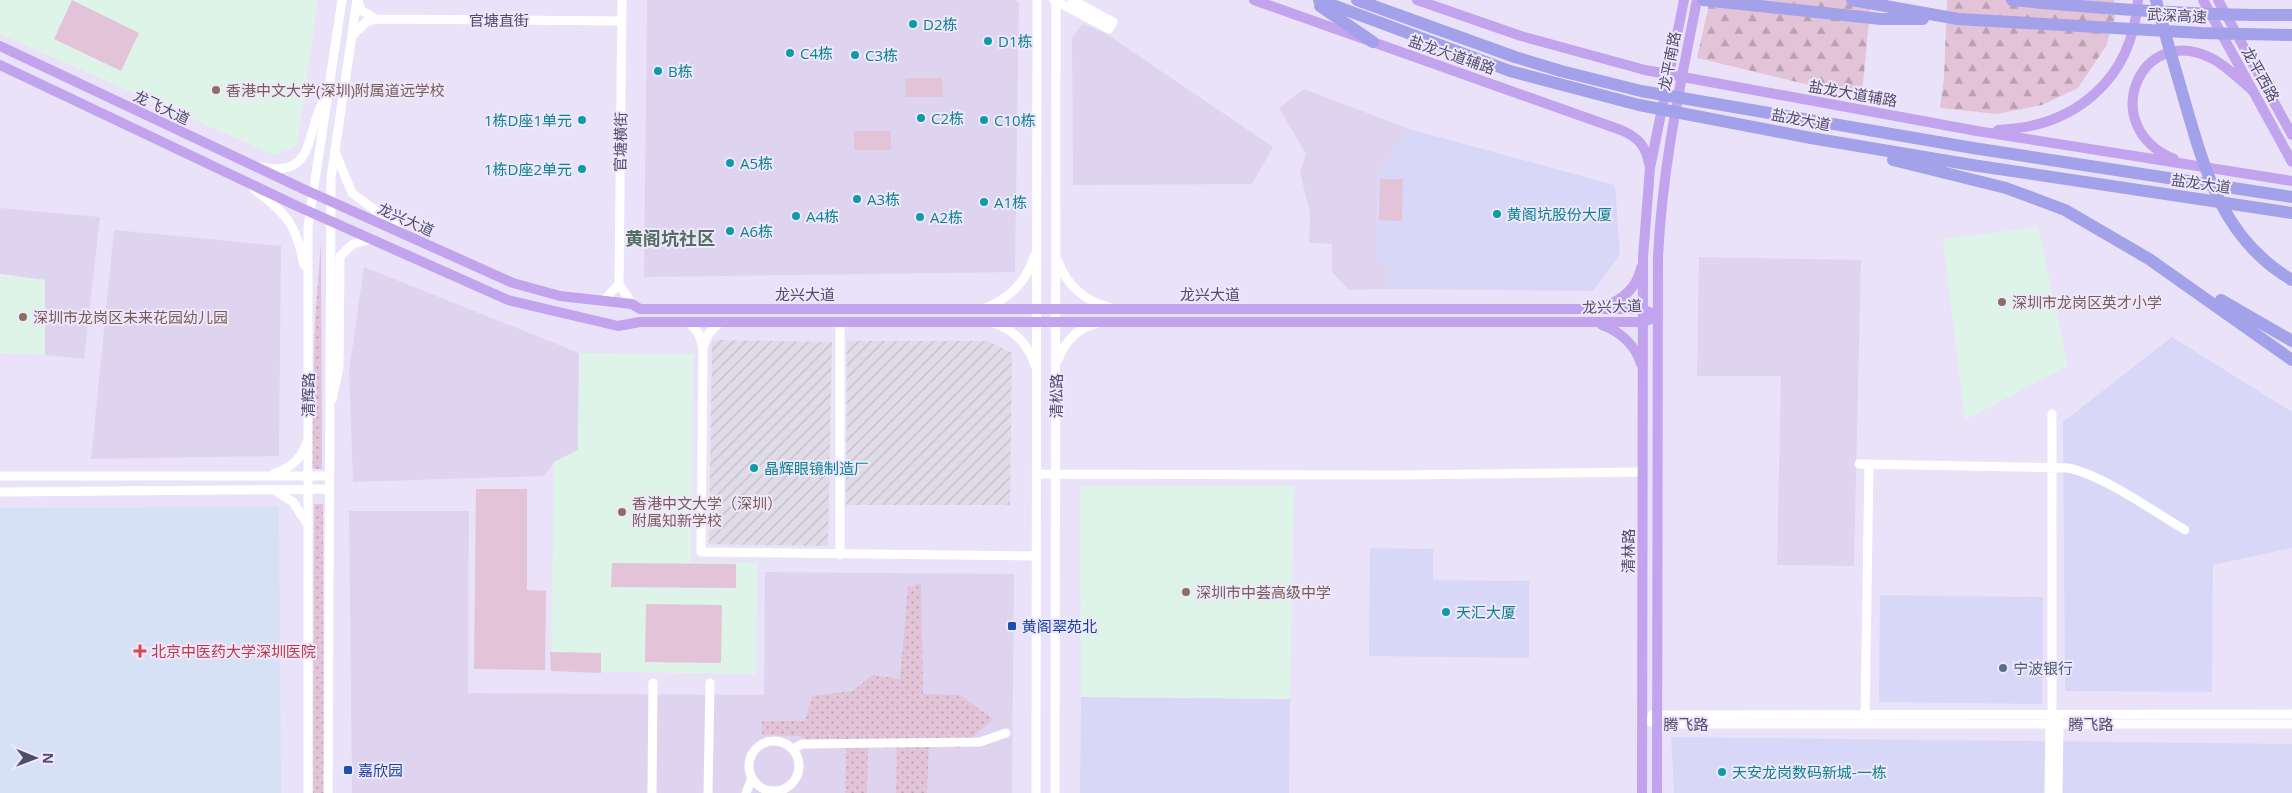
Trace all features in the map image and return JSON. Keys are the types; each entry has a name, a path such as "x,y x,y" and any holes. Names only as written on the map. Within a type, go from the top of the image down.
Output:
{"highway":[{"path":"1312,0 1373,42"},
{"name":"盐龙大道","path":"1319,0 1510,71 1639,105 1687,106 2292,197"},
{"name":"盐龙大道","path":"1357,0 1524,60 1641,91 1687,106 1811,138 1972,165 2292,213"},
{"path":"1372,0 1390,12"},
{"path":"1703,0 1881,18 1958,19"},
{"name":"武深高速","path":"1852,0 1958,19 2200,33 2292,35"},
{"name":"武深高速","path":"2012,0 2090,8 2292,15"},
{"path":"2051,0 2090,8"},
{"path":"2156,0 2204,164 2224,212 2254,250 2292,280"},
{"path":"1811,138 2026,194 2085,220 2212,299 2288,339"},
{"path":"2212,299 2292,360"}],"main road":[{"name":"盐龙大道辅路","path":"1254,0 1626,132 1639,140 1644,147 1650,168"},
{"name":"盐龙大道辅路","path":"1417,0 1521,36 1645,70 1977,131 2292,181"},
{"name":"龙平南路","path":"1643,257 1650,168 1657,124 1684,0"},
{"name":"龙平南路","path":"1658,316 1660,214 1671,128 1697,0"},
{"path":"1977,131 2034,126 2059,117 2086,101 2109,78 2125,53 2135,25 2138,0"},
{"name":"龙平西路","path":"2203,0 2292,162"},
{"name":"龙平西路","path":"2218,0 2292,135"},
{"name":"龙飞大道","path":"0,46 313,194"},
{"path":"2187,164 2155,148 2137,127 2132,115 2132,102 2139,74 2150,64 2162,57 2186,51 2198,53 2222,64 2253,92"},
{"name":"龙飞大道","path":"0,65 310,212"},
{"name":"龙兴大道","path":"313,194 513,283 560,296 632,304 640,308 1591,308 1643,309 1658,316"},
{"name":"龙兴大道","path":"310,212 508,300 618,326 640,322 1643,322 1658,316"},
{"path":"1591,308 1617,301 1626,295 1640,272 1643,257"},
{"name":"清林路","path":"1642,793 1643,257"},
{"path":"1576,308 1576,322"},
{"name":"清林路","path":"1657,793 1658,316"},
{"path":"1591,322 1604,326 1623,337 1639,358 1643,373"}],"street":[{"name":"清辉路","path":"308,793 308,228 342,0"},
{"name":"清辉路","path":"328,793 330,178 357,0"},
{"path":"357,0 361,10 376,19"},
{"name":"官塘横街","path":"619,284 622,0"},
{"name":"清松路","path":"1036,793 1037,0"},
{"path":"1055,0 1109,29 1113,22 1072,0"},
{"name":"清松路","path":"1055,0 1055,793"},
{"path":"352,36 358,28 376,19"},
{"name":"官塘直街","path":"376,19 622,21"},
{"path":"249,164 280,169 291,167 301,161 306,154 317,112 328,92"},
{"path":"334,151 352,193 417,240"},
{"path":"242,180 276,207 294,228 298,237 305,269 308,303"},
{"path":"328,417 339,367 340,256 353,244 372,239"},
{"path":"983,309 997,304 1016,288 1026,275 1037,246"},
{"path":"1056,251 1062,271 1074,288 1093,302 1114,309"},
{"path":"603,301 619,284 632,304"},
{"path":"689,322 699,334 703,347 701,552 1036,556"},
{"path":"703,347 709,333 720,322"},
{"path":"840,322 840,555"},
{"path":"990,322 1010,330 1017,337 1032,356 1037,370"},
{"path":"1056,365 1065,345 1073,336 1090,325 1101,322"},
{"path":"2052,414 2054,721 2058,793"},
{"path":"266,476 286,469 293,464 304,450 308,439"},
{"path":"1865,719 1864,464 2068,468 2087,474 2184,530"},
{"path":"1036,474 1398,475 1643,472"},
{"path":"0,476 328,476"},
{"path":"266,488 277,491 293,502 304,517 308,527"},
{"path":"0,492 266,488 328,489"},
{"path":"652,793 653,683"},
{"path":"708,793 710,683"},
{"name":"腾飞路","path":"2054,721 2292,714"},
{"name":"腾飞路","path":"1642,719 1865,719 2292,724"},
{"path":"2050,793 2054,721"},
{"path":"793,750 802,744 980,742 1006,733"},
{"path":"776,740 785,742 793,750 799,763 799,771 790,789 771,792 760,787 752,778 748,766 750,758 760,744 776,740"},
{"path":"746,793 752,778"}],"shaded area":[{"name":"香港中文大学(深圳)附属道远学校","path":"0,0 318,0 297,146 274,155 0,34"},
{"path":"647,0 1015,0 1019,3 1015,272 644,277"},
{"path":"1083,24 1105,33 1273,147 1252,184 1073,185 1072,37"},
{"path":"1304,89 1409,129 1377,174 1378,261 1389,262 1389,289 1349,290 1332,272 1332,244 1309,243 1310,213 1300,172 1306,154 1279,108"},
{"path":"1409,129 1615,185 1620,255 1593,291 1389,289 1389,262 1378,261 1377,174"},
{"path":"0,208 100,217 84,359 45,355 45,280 0,274"},
{"name":"深圳市龙岗区英才小学","path":"2038,227 2068,366 1965,420 1943,239"},
{"path":"114,230 281,246 279,456 91,459"},
{"path":"1699,257 1861,260 1854,566 1777,565 1781,376 1697,376"},
{"path":"364,267 579,353 578,450 554,462 544,476 353,482 349,371"},
{"name":"深圳市龙岗区未来花园幼儿园","path":"0,274 45,280 45,355 0,353"},
{"path":"2172,337 2292,412 2292,548 2213,565 2212,692 2065,691 2063,422"},
{"path":"712,340 832,342 828,546 709,544"},
{"path":"847,341 988,341 1012,353 1010,505 846,505"},
{"name":"香港中文大学（深圳） 附属知新学校","path":"579,353 693,354 691,562 757,563 756,674 551,671 554,462 578,450"},
{"name":"深圳市中荟高级中学","path":"1080,486 1294,486 1290,699 1081,697"},
{"name":"北京中医药大学深圳医院","path":"279,507 281,793 0,793 0,508"},
{"path":"349,511 469,511 468,693 764,695 765,572 1014,574 1012,793 352,793"},
{"name":"天汇大厦","path":"1370,548 1433,549 1433,580 1529,581 1529,658 1369,656"},
{"path":"1880,595 2043,597 2042,704 1879,702"},
{"path":"1081,697 1290,699 1289,793 1080,793"},
{"path":"1671,737 2292,744 2292,793 1674,793"}],"green space":[{"path":"72,0 139,33 121,71 54,39"},
{"path":"1710,0 1871,0 1862,94 1839,92 1697,58"},
{"path":"1947,0 2114,0 2115,18 2106,46 2078,88 2042,105 1997,114 1940,108 1944,79"},
{"path":"905,78 942,78 943,97 906,97"},
{"path":"854,131 891,131 891,150 854,150"},
{"path":"1380,179 1403,179 1402,221 1379,220"},
{"path":"321,242 322,469 311,469 315,321"},
{"path":"476,489 527,489 527,590 546,591 545,670 474,669"},
{"path":"314,504 323,504 324,793 313,793"},
{"path":"612,563 736,564 736,588 611,587"},
{"path":"921,583 923,694 960,695 993,719 961,748 929,744 927,793 896,793 897,748 868,748 867,793 845,793 846,746 810,745 802,736 762,735 762,721 805,721 812,696 853,691 872,675 900,679 908,587"},
{"path":"646,604 722,605 721,663 645,662"},
{"path":"550,652 601,653 601,673 551,671"}],"place":[{"name":"D2栋","path":"913,24"},
{"name":"D1栋","path":"988,41"},
{"name":"C4栋","path":"790,53"},
{"name":"C3栋","path":"855,55"},
{"name":"B栋","path":"658,71"},
{"name":"香港中文大学(深圳)附属道远学校","path":"216,90"},
{"name":"C2栋","path":"921,118"},
{"name":"1栋D座1单元","path":"582,120"},
{"name":"C10栋","path":"984,120"},
{"name":"A5栋","path":"730,163"},
{"name":"1栋D座2单元","path":"582,169"},
{"name":"A3栋","path":"857,199"},
{"name":"A1栋","path":"984,202"},
{"name":"黄阁坑股份大厦","path":"1497,214"},
{"name":"A4栋","path":"796,216"},
{"name":"A2栋","path":"920,217"},
{"name":"A6栋","path":"730,231"},
{"name":"深圳市龙岗区英才小学","path":"2002,302"},
{"name":"深圳市龙岗区未来花园幼儿园","path":"23,317"},
{"name":"晶辉眼镜制造厂","path":"754,468"},
{"name":"香港中文大学（深圳） 附属知新学校","path":"622,512"},
{"name":"深圳市中荟高级中学","path":"1186,592"},
{"name":"天汇大厦","path":"1446,612"},
{"name":"黄阁翠苑北","path":"1012,626"},
{"name":"北京中医药大学深圳医院","path":"140,651"},
{"name":"宁波银行","path":"2003,668"},
{"name":"嘉欣园","path":"348,770"},
{"name":"天安龙岗数码新城-一栋","path":"1722,772"}],"district":[{"name":"黄阁坑社区","path":"670,238"}]}
